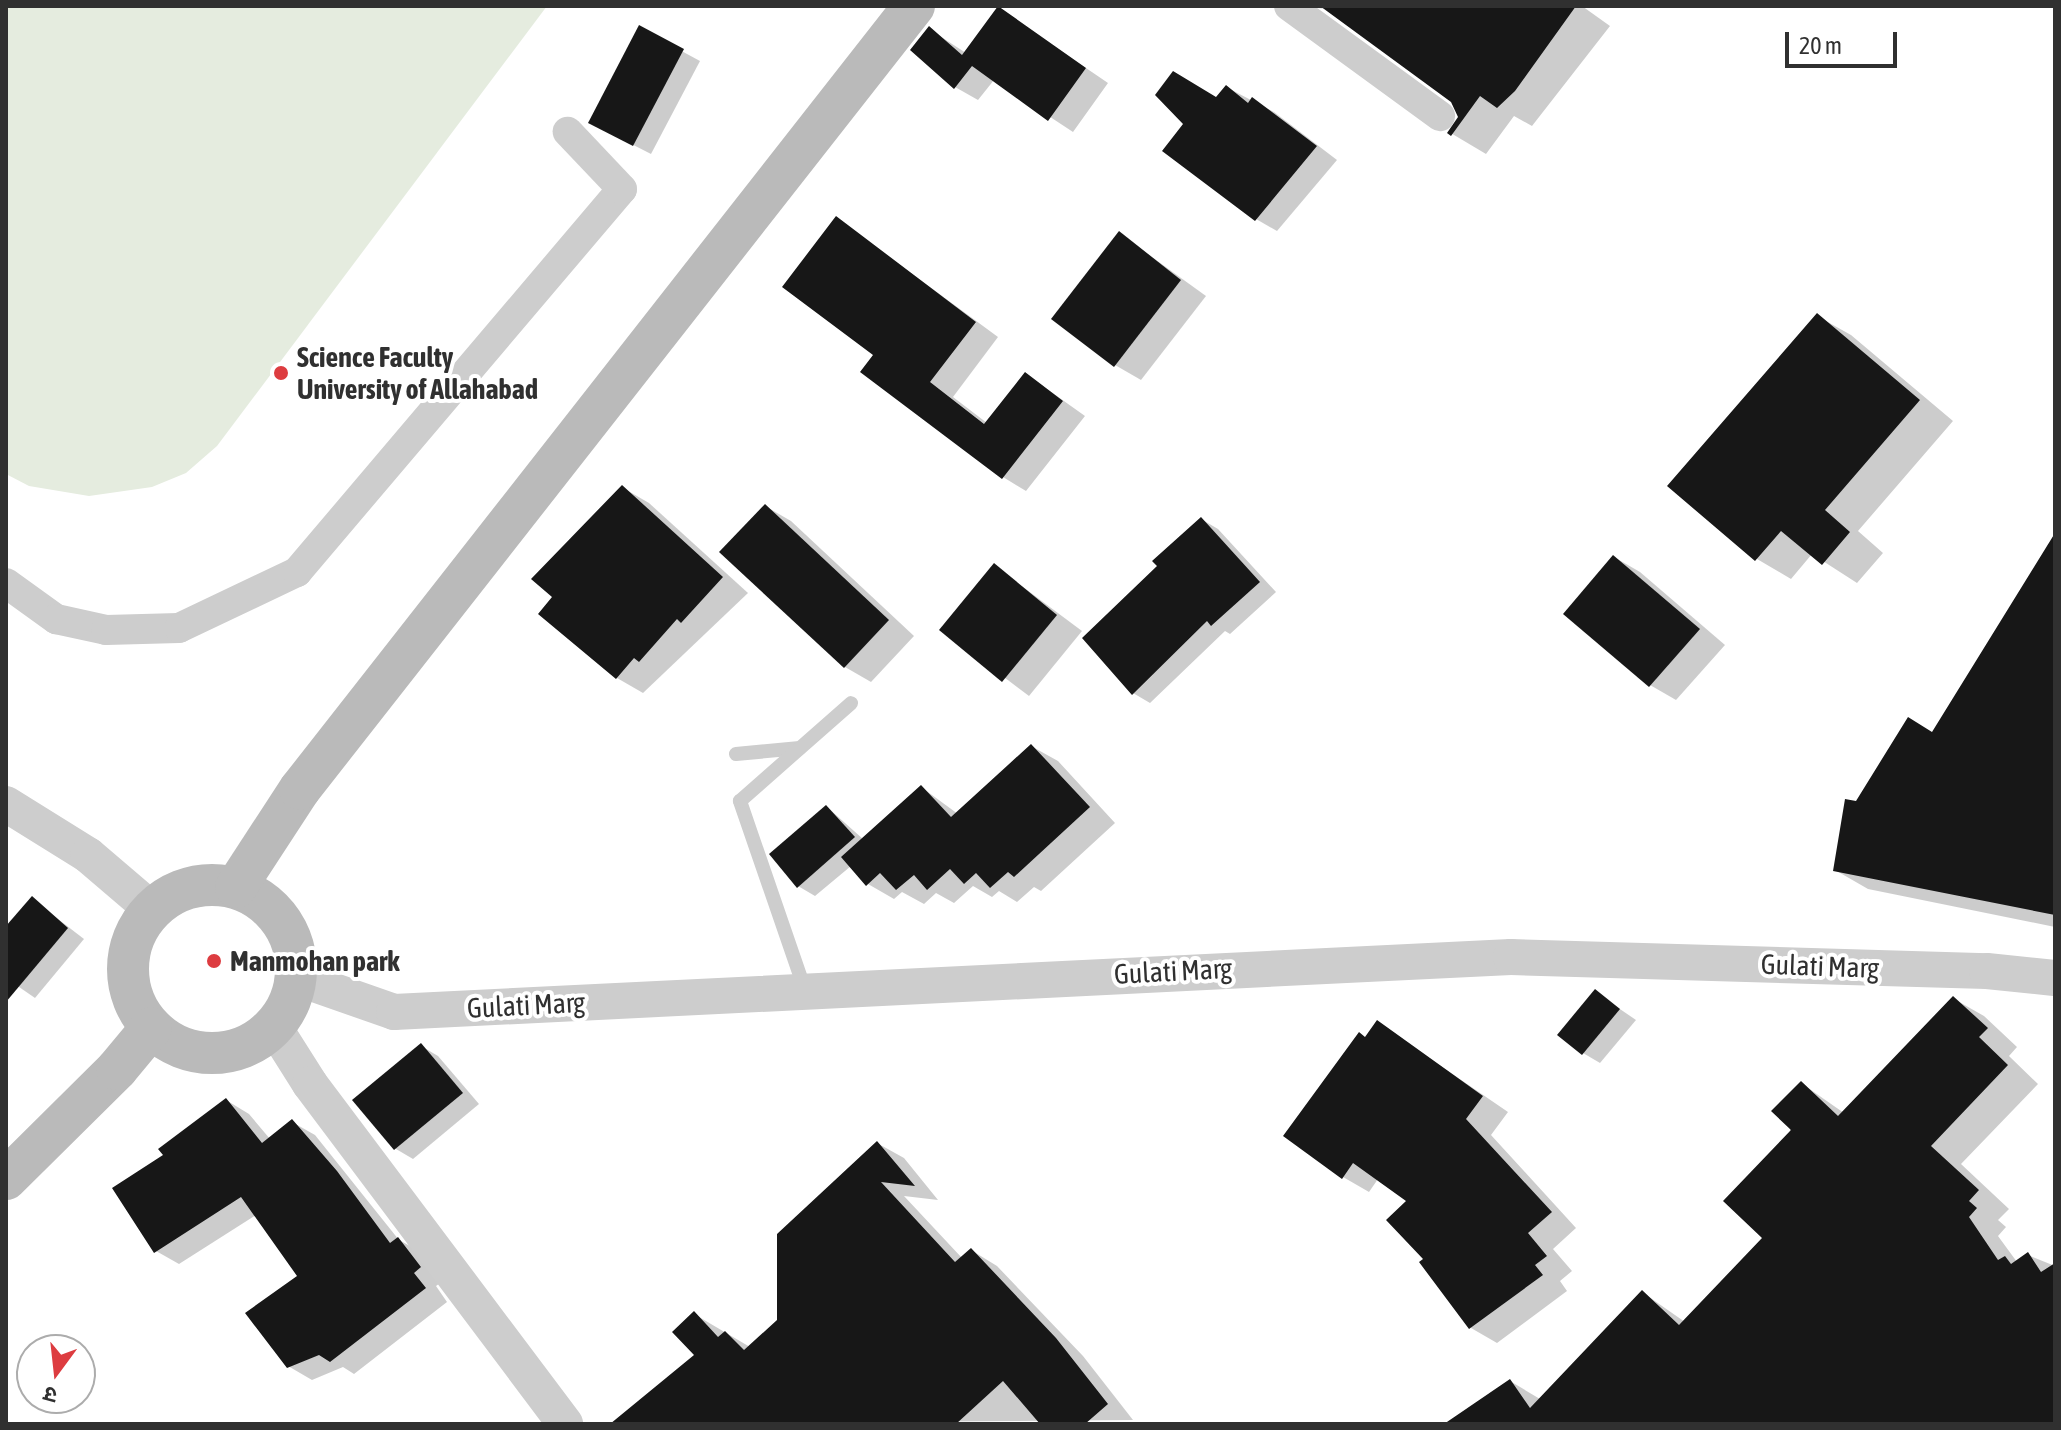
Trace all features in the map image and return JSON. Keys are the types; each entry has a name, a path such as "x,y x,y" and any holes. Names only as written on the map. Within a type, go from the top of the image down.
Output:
{"main road":[{"path":"236,887 300,789 914,6"},
{"path":"190,885 236,887 263,900 283,921 295,948 297,978 290,1004 274,1027 246,1047 213,1054 179,1047 151,1028 132,1001 126,969 132,936 150,908 190,885"},
{"path":"6,1179 117,1069 151,1028"}],"street":[{"path":"1289,6 1440,116"},
{"path":"6,583 56,619 106,630 179,628 297,572 622,189 568,132"},
{"path":"6,804 88,855 150,908"},
{"name":"Gulati Marg","path":"297,978 394,1012 1511,957 1987,971 2055,978"},
{"path":"274,1027 565,1424"}],"lane":[{"path":"805,990 740,801 851,703"},
{"path":"736,754 800,747"}],"shaded area":[{"path":"6,6 547,6 217,446 186,473 152,487 89,496 29,486 6,474"}],"building":[{"path":"998,6 1086,68 1048,121 972,66 954,89 910,50 929,26 962,55"},
{"path":"1320,6 1576,6 1515,91 1497,108 1480,96 1451,136 1447,133 1458,117 1451,102"},
{"path":"639,25 684,49 633,146 588,123"},
{"path":"1173,71 1216,97 1226,85 1248,103 1252,97 1317,146 1255,221 1162,151 1183,124 1155,95"},
{"path":"836,216 976,322 930,382 984,424 1025,372 1063,401 1002,479 860,372 873,355 782,287"},
{"path":"1119,231 1181,280 1114,367 1051,319"},
{"path":"1817,313 1920,400 1825,510 1850,532 1822,565 1781,531 1755,561 1667,486"},
{"path":"622,485 723,577 681,623 677,619 639,662 634,658 616,679 538,614 552,597 531,579"},
{"path":"765,504 889,620 844,668 719,552"},
{"path":"1201,517 1260,582 1211,626 1207,621 1132,695 1082,638 1157,566 1152,561"},
{"path":"2055,533 2055,915 1833,871 1845,799 1856,801 1908,717 1932,732"},
{"path":"1613,555 1700,629 1649,687 1563,614"},
{"path":"994,563 1057,615 1002,682 939,630"},
{"path":"1031,744 1090,807 1014,877 1008,872 990,888 976,873 964,884 950,869 927,890 914,875 896,890 880,873 866,886 841,857 921,785 951,817"},
{"path":"826,805 855,837 797,888 769,854"},
{"path":"32,896 68,928 6,1002 6,926"},
{"path":"1595,989 1620,1009 1582,1055 1557,1035"},
{"path":"1953,996 1988,1028 1979,1037 2008,1065 1931,1146 1979,1190 1969,1201 1977,1208 1969,1217 1998,1260 2005,1256 2011,1264 2028,1252 2041,1272 2055,1263 2055,1424 1444,1424 1510,1379 1530,1408 1642,1290 1679,1325 1762,1238 1723,1201 1791,1130 1771,1111 1801,1081 1838,1116"},
{"path":"1377,1020 1483,1096 1466,1119 1552,1212 1528,1233 1547,1256 1535,1265 1543,1275 1469,1329 1419,1262 1423,1259 1386,1220 1406,1201 1353,1163 1342,1179 1283,1136 1359,1032 1365,1037"},
{"path":"421,1043 463,1093 394,1150 352,1100"},
{"path":"226,1098 262,1143 292,1119 337,1171 390,1243 398,1237 421,1267 414,1273 426,1288 330,1362 319,1355 287,1368 245,1313 297,1276 241,1197 154,1253 112,1188 163,1155 158,1149"},
{"path":"877,1141 915,1186 881,1182 955,1262 971,1248 1056,1338 1108,1404 1085,1424 1040,1424 1003,1381 956,1424 610,1424 694,1355 672,1332 694,1311 718,1337 725,1331 744,1350 777,1320 777,1234"}],"place":[{"name":"Science Faculty University of Allahabad","path":"281,373"},
{"name":"Manmohan park","path":"214,961"}]}
